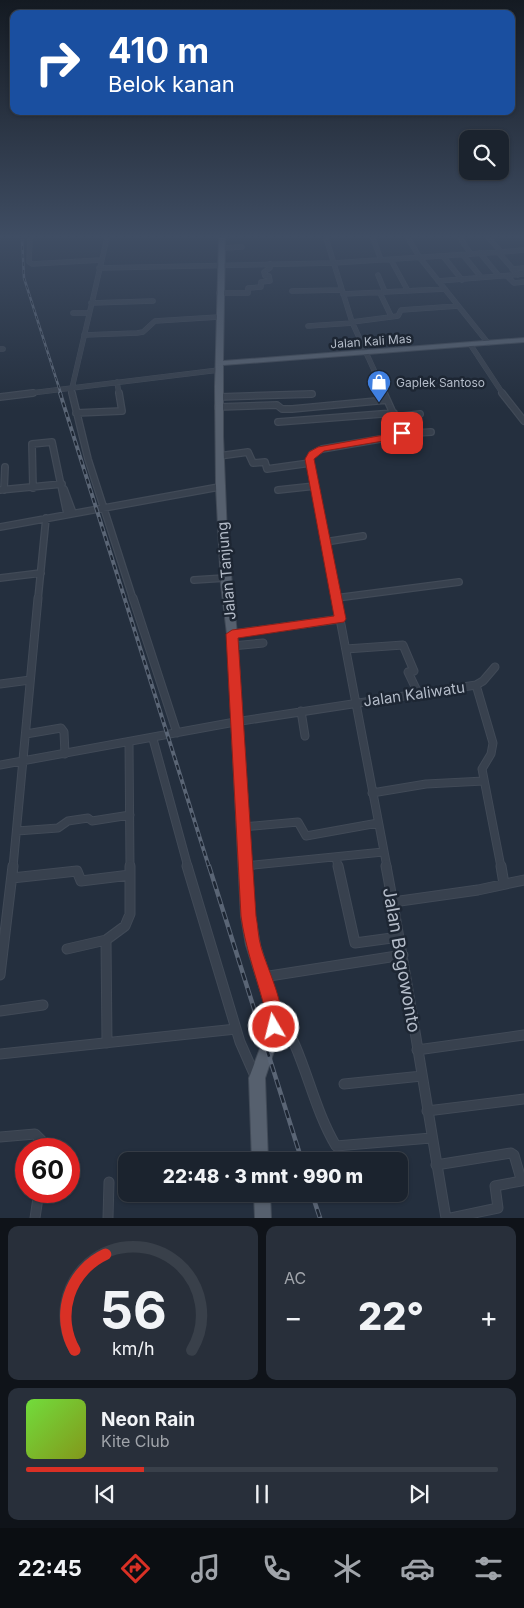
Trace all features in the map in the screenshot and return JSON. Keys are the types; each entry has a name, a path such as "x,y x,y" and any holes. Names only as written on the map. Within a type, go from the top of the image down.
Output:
{"main road":[{"name":"Jalan Tanjung","path":"219,295 219,487 225,578 232,640 235,722 250,934 272,1005 274,1027 257,1078 260,1152"},
{"name":"Jalan Kali Mas","path":"219,367 364,352 524,340"},
{"path":"262,1202 263,1218"}],"street":[{"path":"93,295 72,388 76,413 104,507 177,733"},
{"path":"343,295 364,352 395,415 401,434"},
{"path":"383,295 391,316"},
{"path":"449,295 488,343"},
{"path":"91,303 153,301"},
{"path":"308,326 398,316 401,310 458,306"},
{"path":"73,313 89,313"},
{"path":"84,335 137,334 143,332 155,321 219,317"},
{"path":"470,344 506,399 524,421"},
{"path":"0,397 219,367"},
{"path":"76,413 122,411 118,382"},
{"path":"218,402 312,394"},
{"path":"218,402 277,405 282,409 292,410 386,400"},
{"path":"278,422 420,414"},
{"path":"219,456 248,452 252,460 265,462 267,469 291,466 296,462 310,463 312,454 322,449 401,434 410,436 431,432"},
{"path":"33,488 33,443 54,443 70,513"},
{"name":"Jalan Bogowonto","path":"310,463 412,1002 417,1050 446,1218"},
{"path":"5,467 2,490 63,487"},
{"path":"278,490 314,486"},
{"path":"0,527 219,487"},
{"path":"0,975 17,831 46,518"},
{"path":"325,542 363,536"},
{"path":"0,578 40,573"},
{"path":"194,580 225,578"},
{"path":"336,598 459,582"},
{"path":"232,640 340,619"},
{"path":"232,640 263,643"},
{"path":"346,649 403,644 414,671 408,672 418,693"},
{"name":"Jalan Kaliwatu","path":"356,702 476,685 483,681 495,667"},
{"path":"0,684 30,680"},
{"path":"476,685 493,743 491,754 482,770 504,884"},
{"path":"0,765 356,702"},
{"path":"301,711 305,736"},
{"path":"26,734 61,728 64,732 65,754"},
{"path":"153,739 239,1044 257,1078"},
{"path":"67,949 106,940 128,921 130,876 129,742"},
{"path":"372,793 426,784 484,781"},
{"path":"17,831 58,828 68,821 88,818 92,821 130,815"},
{"path":"242,827 298,822 306,836 378,823"},
{"path":"245,866 384,852"},
{"path":"336,857 354,942 399,937"},
{"path":"12,878 77,871 82,881 130,876"},
{"path":"393,902 478,890 524,880"},
{"path":"106,940 106,1043"},
{"path":"262,977 403,955"},
{"path":"0,1011 43,1005"},
{"path":"272,1005 286,1025 325,1124 336,1146 431,1138"},
{"path":"0,1054 236,1029"},
{"path":"417,1050 524,1035"},
{"path":"344,1084 422,1076"},
{"path":"427,1111 524,1100"},
{"path":"0,1137 38,1134 43,1138"},
{"path":"436,1165 511,1153 519,1174 521,1182 496,1186 494,1189 498,1208 452,1218"},
{"path":"108,1218 109,1182"},
{"path":"35,1218 37,1203"}],"railway":[{"path":"29,295 61,394"},
{"path":"60,393 209,867"},
{"path":"209,866 299,1152"},
{"path":"315,1202 320,1218"}],"place":[{"name":"Gaplek Santoso","path":"379,403"}],"route":[{"path":"274,1027 272,1005 250,934 248,916 235,722 232,634 340,619 310,459 315,451 322,449 398,436 402,433"}]}
